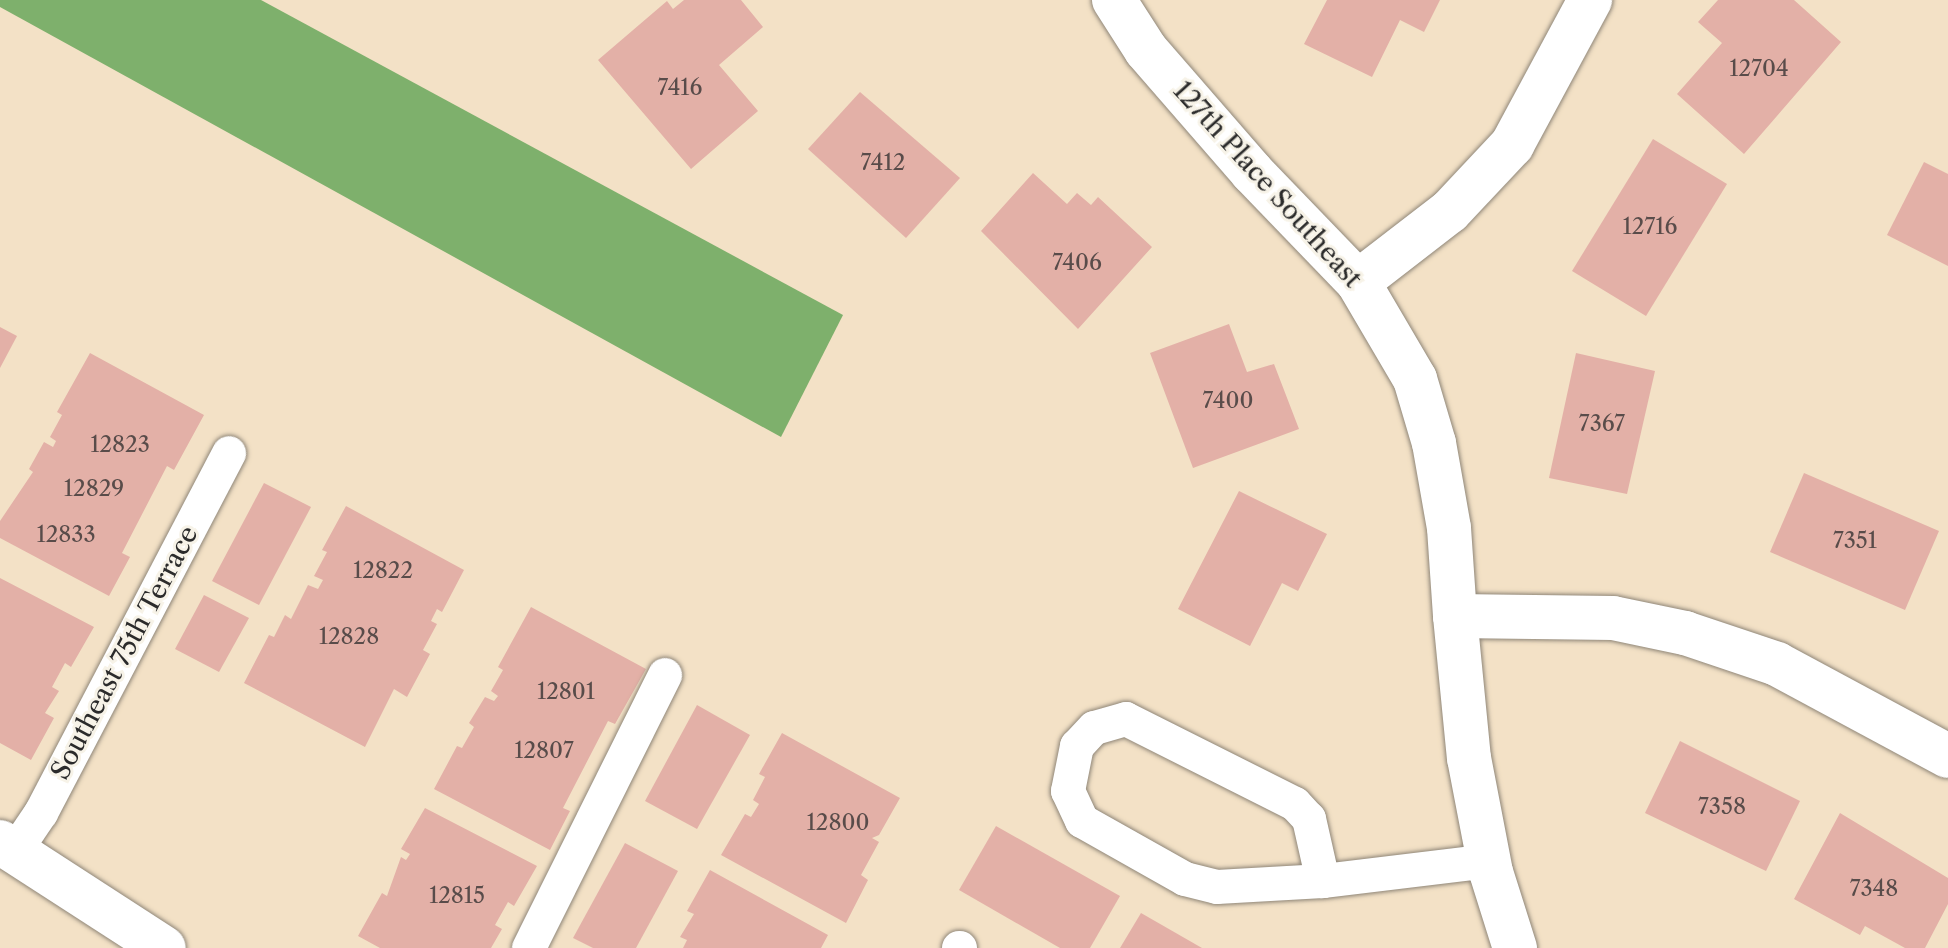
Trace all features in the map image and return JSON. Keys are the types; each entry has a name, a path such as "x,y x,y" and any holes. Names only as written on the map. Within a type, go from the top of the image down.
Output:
{"street":[{"name":"127th Place Southeast","path":"1114,0 1146,50 1242,161 1358,282 1415,379 1434,443 1449,528 1469,758 1488,861 1515,948"},
{"path":"1358,282 1450,211 1512,145 1590,0"},
{"path":"1455,616 1613,618 1685,633 1777,664 1948,756"},
{"path":"8,846 164,948"}],"lane":[{"name":"Southeast 75th Terrace","path":"8,846 41,813 229,453"},
{"path":"529,948 665,675"},
{"path":"1323,881 1309,819 1295,804 1126,719 1094,728 1077,746 1068,791 1082,821 1185,879 1217,887 1323,881 1488,861"}],"green space":[{"path":"0,0 261,0 843,315 781,437 0,7"}],"building":[{"path":"684,0 741,0 763,27 719,65 758,111 691,169 598,60 667,1 673,9"},
{"path":"1327,0 1440,0 1424,32 1400,20 1372,77 1304,44"},
{"path":"1718,0 1794,0 1841,42 1744,154 1677,94 1722,43 1698,22"},
{"path":"860,92 960,178 906,238 808,149"},
{"path":"1653,139 1727,184 1646,316 1572,271"},
{"path":"1924,162 1948,174 1948,266 1887,235"},
{"path":"1033,173 1067,204 1077,193 1091,205 1098,197 1152,247 1078,329 981,231"},
{"path":"1229,324 1247,372 1274,364 1299,429 1193,468 1150,353"},
{"path":"0,327 17,336 0,368"},
{"path":"90,353 204,415 174,470 167,466 122,553 130,557 109,596 0,538 0,521 33,472 29,469 44,442 53,447 56,441 50,437 62,415 57,412"},
{"path":"1576,353 1655,371 1627,494 1549,478"},
{"path":"1804,473 1939,531 1905,610 1770,552"},
{"path":"264,483 311,507 259,605 212,581"},
{"path":"1239,491 1327,534 1298,591 1282,583 1250,646 1178,609"},
{"path":"346,506 464,570 442,612 437,609 431,621 437,624 423,650 430,654 407,697 394,689 365,747 244,683 269,635 274,637 285,615 291,619 308,585 318,589 323,580 314,576 327,552 322,550"},
{"path":"0,578 94,627 71,667 65,663 52,687 59,691 45,713 54,718 31,760 0,743"},
{"path":"204,595 249,618 219,672 175,649"},
{"path":"531,607 646,669 615,724 608,721 563,808 570,811 550,850 434,789 457,746 462,748 474,727 469,723 485,697 494,701 498,696 491,691 503,670 498,667"},
{"path":"697,705 750,735 697,829 645,801"},
{"path":"782,733 900,798 879,835 872,838 879,842 861,875 868,880 846,923 721,855 745,814 751,817 759,804 753,800 765,777 759,774"},
{"path":"1680,741 1800,801 1766,871 1645,813"},
{"path":"425,808 537,866 514,906 508,902 495,925 502,929 491,948 380,948 358,936 382,893 387,896 401,857 406,860 410,854 401,849"},
{"path":"1840,813 1948,878 1948,904 1925,948 1905,948 1865,926 1860,935 1794,899"},
{"path":"996,826 1120,896 1090,948 1060,948 959,890"},
{"path":"625,843 678,871 636,948 593,948 573,938"},
{"path":"710,870 828,935 821,948 683,948 687,940 680,937 694,914 687,911"},
{"path":"1141,913 1202,948 1120,948"}]}
